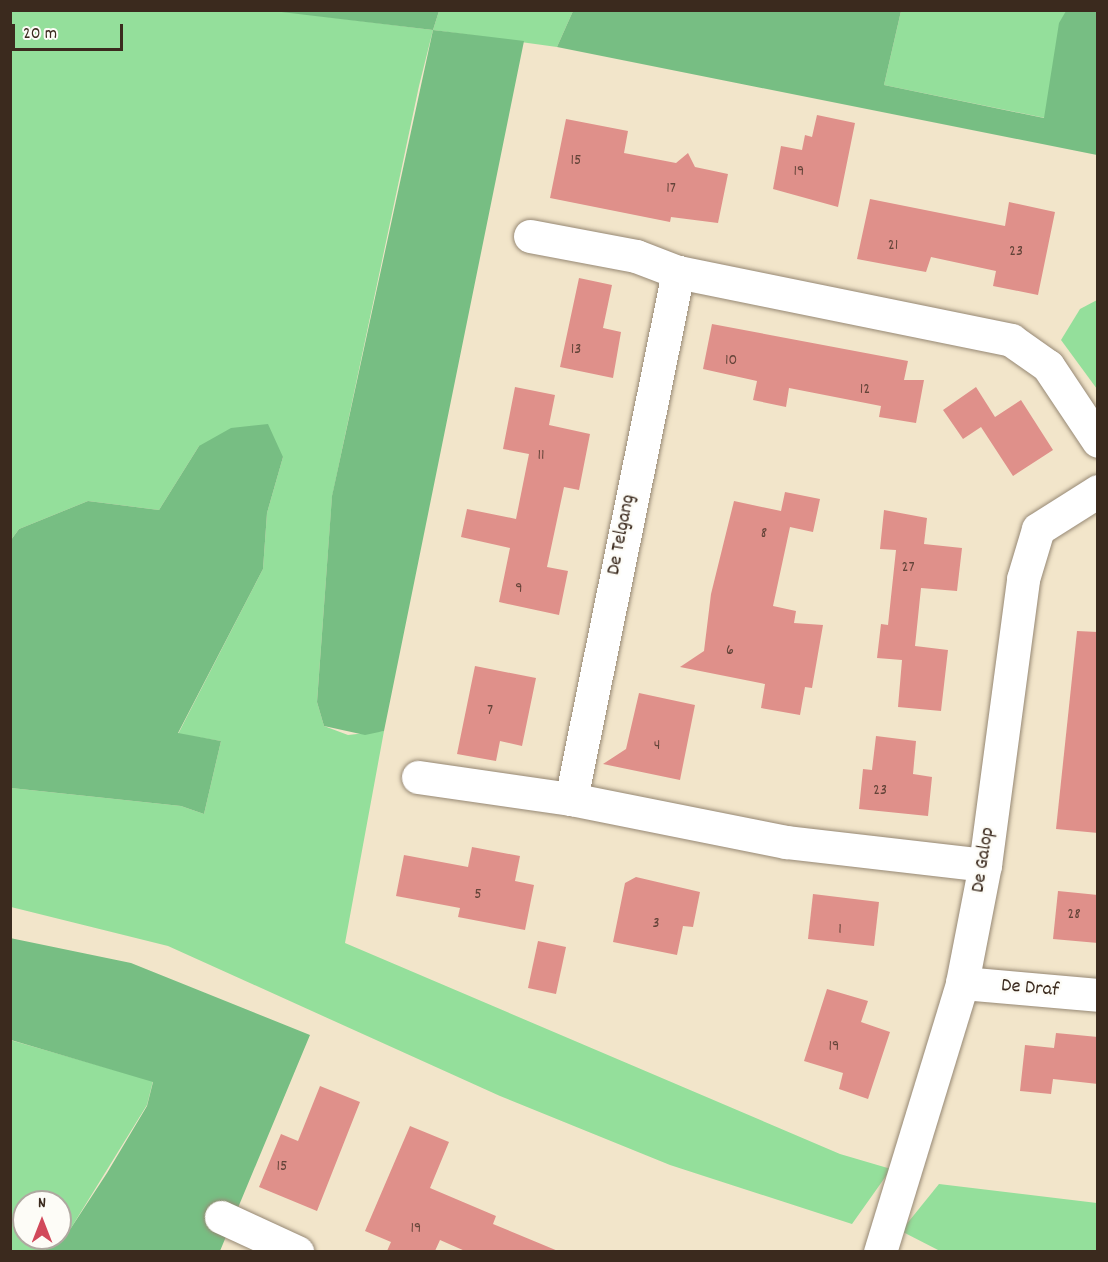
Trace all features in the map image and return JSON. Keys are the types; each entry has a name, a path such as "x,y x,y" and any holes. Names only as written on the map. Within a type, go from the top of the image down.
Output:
{"street":[{"path":"530,236 636,256 678,272 1011,340 1048,366 1098,441"},
{"name":"De Telgang","path":"571,800 678,272"},
{"name":"De Galop","path":"880,1251 962,983 985,865 1023,579 1038,529 1098,491"},
{"path":"418,777 571,800 786,842 985,865"},
{"name":"De Draf","path":"962,983 1098,995"},
{"path":"221,1217 297,1251"}],"green space":[{"path":"273,10 433,30 419,86 332,497 317,702 324,726 348,735 384,731 345,943 840,1154 891,1169 852,1224 670,1165 500,1096 168,946 11,907 11,788 181,806 204,814 221,741 178,734 263,569 267,513 283,457 199,446 159,510 88,501 19,529 11,540 11,11"},
{"path":"273,11 439,11 433,30"},
{"path":"439,11 573,11 557,47 433,30"},
{"path":"573,11 901,11 884,85 1044,118 1059,23 1066,11 1097,11 1097,155 557,47"},
{"path":"901,11 1066,11 1045,118 884,85"},
{"path":"433,30 524,41 384,731 365,735 324,726 317,702 332,496"},
{"path":"1097,300 1097,389 1061,340 1080,309"},
{"path":"268,424 283,457 267,513 263,569 178,733 221,741 204,814 181,806 11,788 11,540 19,529 88,501 159,510 199,446 231,428"},
{"path":"10,938 131,963 310,1035 220,1251 44,1251 72,1250 72,1226 147,1106 153,1082 11,1040"},
{"path":"10,1040 153,1081 147,1105 72,1226 72,1190 12,1190 12,1250 45,1250 11,1251"},
{"path":"939,1184 1097,1203 1097,1251 940,1251 901,1231"}],"building":[{"path":"817,115 855,123 838,207 773,189 781,146 802,150 805,135 812,137"},
{"path":"566,119 628,131 624,153 676,163 688,153 695,167 728,174 718,223 671,217 670,222 550,198"},
{"path":"870,199 1005,226 1009,202 1055,212 1038,295 993,286 996,271 931,257 926,272 857,259"},
{"path":"579,278 612,285 603,328 621,332 613,378 560,367"},
{"path":"712,324 908,361 904,380 924,380 916,423 879,417 881,406 789,388 786,407 753,400 757,381 703,369"},
{"path":"515,387 555,395 549,425 590,434 579,490 564,487 547,567 568,571 559,615 499,602 510,548 461,537 467,509 516,519 529,454 503,449"},
{"path":"976,387 995,417 1021,400 1053,450 1013,476 981,427 963,439 943,410"},
{"path":"785,492 820,499 813,532 790,527 773,606 796,611 794,623 823,625 812,688 805,687 800,715 761,708 765,684 680,667 704,651 711,594 734,501 781,511"},
{"path":"884,510 927,518 924,544 962,548 957,591 921,588 915,646 948,650 941,711 898,707 902,660 877,658 881,624 888,625 896,550 880,549"},
{"path":"1077,631 1098,632 1098,833 1056,829"},
{"path":"475,666 536,678 522,746 500,741 496,761 457,754"},
{"path":"639,693 695,705 680,780 603,764 626,749"},
{"path":"876,736 916,741 913,774 932,777 928,816 859,809 863,769 872,770"},
{"path":"472,847 520,856 515,881 534,885 525,930 458,917 460,908 396,896 404,855 468,867"},
{"path":"636,877 700,892 693,927 683,926 677,955 613,942 625,883"},
{"path":"1058,891 1098,895 1098,943 1053,939"},
{"path":"813,894 879,902 874,946 808,939"},
{"path":"538,941 566,947 556,994 528,988"},
{"path":"827,989 868,1001 861,1022 890,1032 868,1099 839,1089 843,1073 804,1061"},
{"path":"1056,1033 1098,1037 1098,1084 1053,1079 1051,1094 1020,1091 1025,1045 1054,1048"},
{"path":"320,1086 360,1102 317,1211 259,1187 281,1134 298,1141"},
{"path":"410,1126 449,1142 430,1188 496,1216 493,1224 558,1251 465,1251 440,1240 435,1251 387,1251 391,1242 365,1231"}]}
